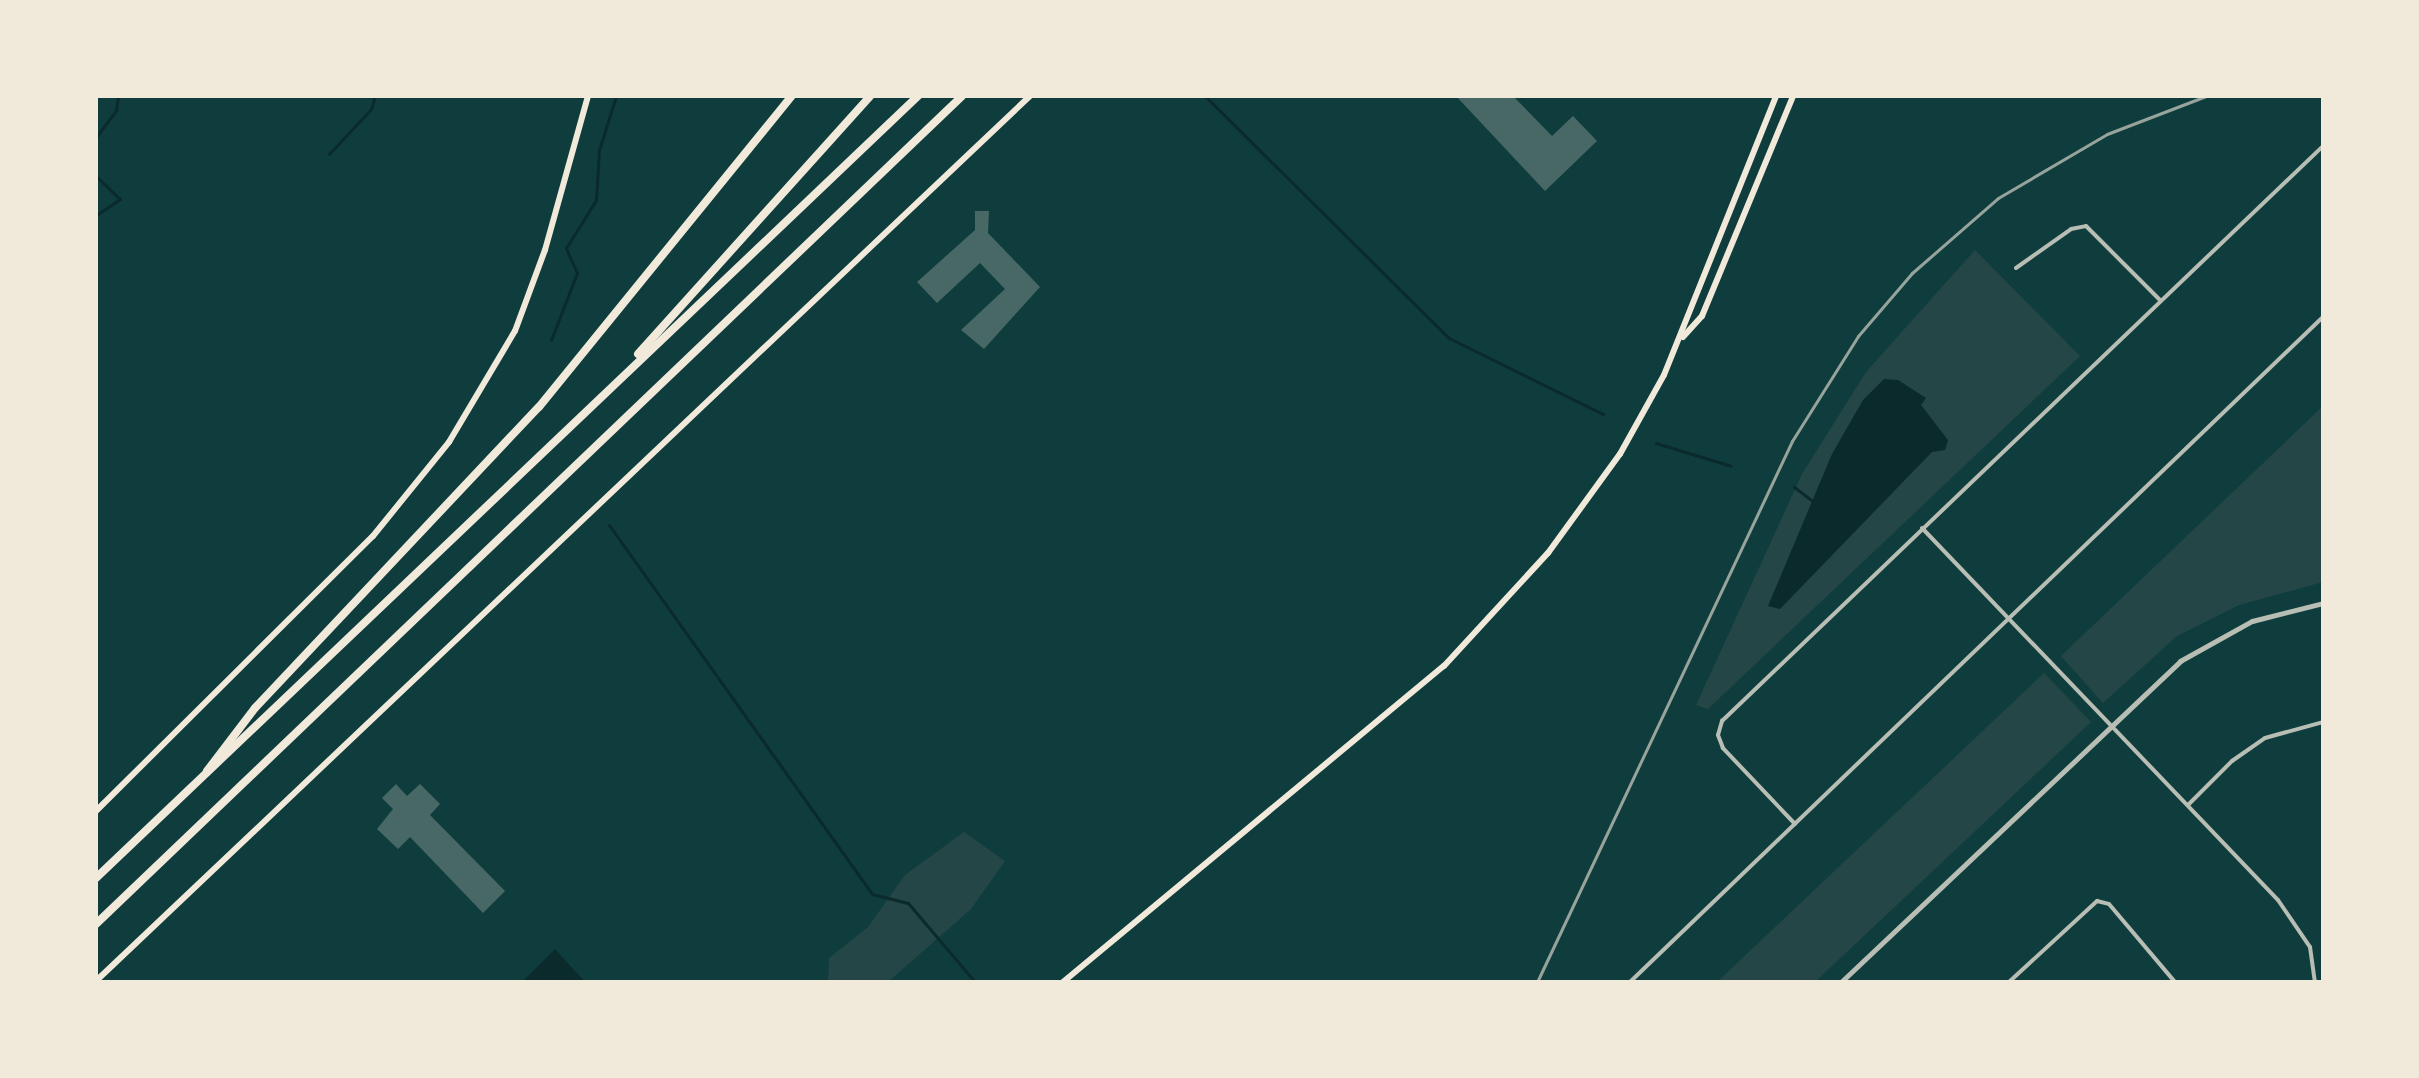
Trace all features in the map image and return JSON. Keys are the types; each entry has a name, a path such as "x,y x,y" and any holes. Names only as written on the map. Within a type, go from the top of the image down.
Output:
{"highway":[{"path":"189,794 255,708 539,407 792,96"},
{"path":"603,393 870,96"},
{"path":"96,878 189,794 603,393 918,96"},
{"path":"96,924 962,96"}],"main road":[{"path":"96,811 326,586 428,471 476,401 515,331 545,250 588,96"},
{"path":"96,981 1030,96"},
{"path":"1681,340 1688,309 1776,96"},
{"path":"1063,982 1397,707 1514,594 1620,454 1681,340 1702,316 1793,96"}],"street":[{"path":"1795,824 1723,748 1719,726 2323,146"},
{"path":"2016,268 2071,229 2086,226 2160,300"},
{"path":"1630,982 2323,317"},
{"path":"1922,528 2113,724 2297,923 2310,947 2315,982"},
{"path":"1841,982 2180,661 2252,621 2323,603"},
{"path":"2188,804 2232,761 2265,738 2323,722"},
{"path":"2009,982 2097,901 2109,904 2175,982"},
{"path":"2315,972 2323,971"}],"shaded area":[{"path":"1975,250 2080,356 1708,709 1696,705 1802,474 1866,372"},
{"path":"1884,379 1898,380 1926,398 1921,405 1948,440 1945,450 1932,452 1780,609 1768,606 1832,454 1863,400"},
{"path":"2323,406 2323,582 2239,605 2177,636 2103,703 2061,656"},
{"path":"2044,673 2091,722 1815,982 1717,982"},
{"path":"964,832 1005,861 971,909 888,982 828,982 829,958 868,927 905,875"},
{"path":"555,949 585,982 522,982"}],"building":[{"path":"1456,96 1513,96 1552,136 1573,116 1597,141 1545,191"},
{"path":"975,211 989,211 988,233 1040,287 984,349 961,330 1005,289 980,263 937,303 917,282 975,230"},
{"path":"396,784 407,796 420,784 440,804 430,815 505,891 483,913 410,837 398,849 377,829 393,809 382,798"}],"waterway":[{"path":"96,137 116,110 118,96"},
{"path":"329,154 371,109 375,96"},
{"path":"551,340 577,273 566,248 596,200 599,150 616,96"},
{"path":"1205,96 1449,338 1603,414"},
{"path":"96,176 120,199 96,215"},
{"path":"1656,443 1731,466"},
{"path":"1794,487 1815,503"},
{"path":"609,525 872,894 908,903 975,982"}],"railway":[{"path":"1537,982 1792,441 1858,336 1912,273 1998,198 2107,134 2206,96"}]}
